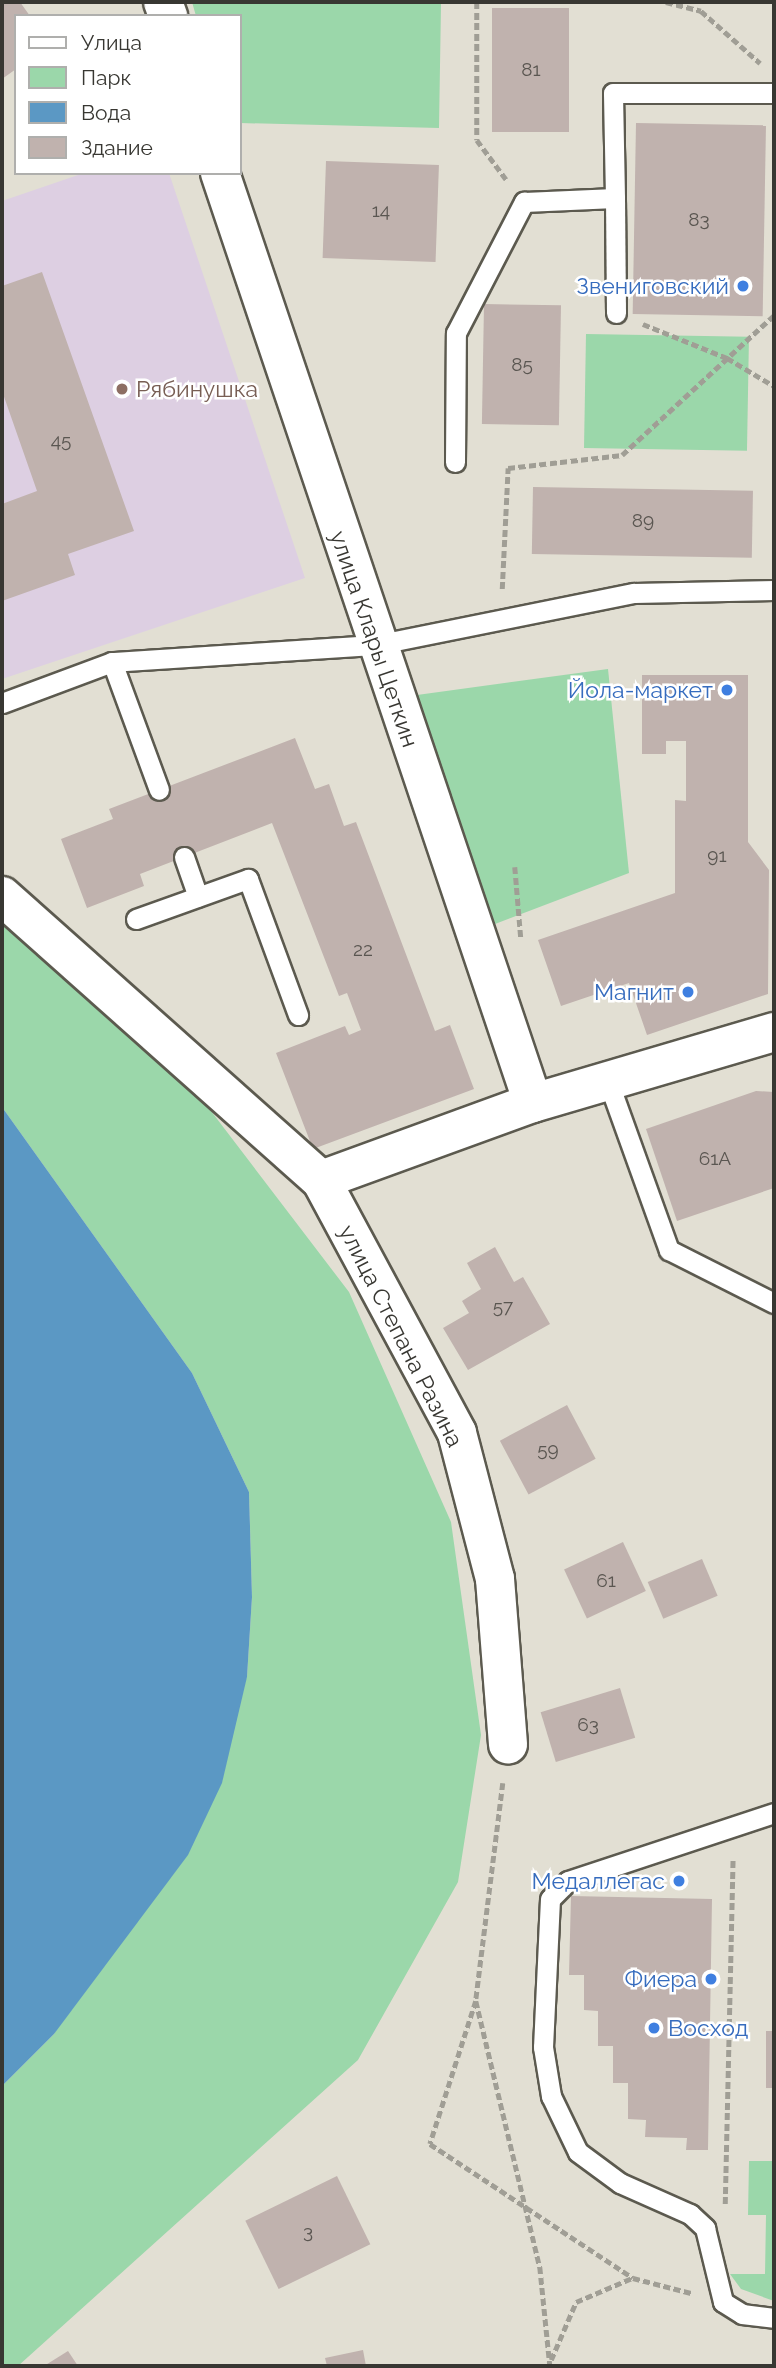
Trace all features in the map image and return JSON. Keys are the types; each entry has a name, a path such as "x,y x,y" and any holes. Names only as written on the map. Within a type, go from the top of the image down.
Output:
{"street":[{"name":"улица Клары Цеткин","path":"221,175 374,645 533,1103"},
{"name":"улица Степана Разина","path":"2,896 321,1180 457,1433 495,1579 508,1744"},
{"path":"321,1180 533,1103 774,1032"}],"lane":[{"path":"616,313 613,93 774,93"},
{"path":"455,462 456,333 524,202 615,198"},
{"path":"2,703 112,662 374,645 634,593 774,590"},
{"path":"112,662 159,790"},
{"path":"184,857 198,897"},
{"path":"136,919 248,878 298,1015"},
{"path":"608,1081 669,1250 774,1303"},
{"path":"774,1813 568,1881 550,1899 543,2047 551,2096 578,2152 620,2183 690,2214 705,2228 723,2302 742,2314 774,2318"}],"path":[{"path":"477,2 477,141 524,202"},
{"path":"666,2 701,11 764,66"},
{"path":"616,313 727,358 774,386"},
{"path":"500,620 508,468 622,455 774,315"},
{"path":"508,1744 476,2001 430,2144 633,2278 723,2302"},
{"path":"725,2218 733,1826"},
{"path":"476,2001 525,2205 550,2363"},
{"path":"550,2363 576,2302 633,2278"}],"shaded area":[{"name":"Рябинушка","path":"78,175 170,175 305,578 2,679 2,201"}],"green space":[{"path":"192,2 441,4 439,128 242,123 242,14 195,14"},
{"path":"586,334 749,337 747,451 584,448"},
{"path":"608,669 629,873 495,924 417,695"},
{"path":"2,896 153,1035 349,1292 451,1522 481,1735 458,1882 358,2060 18,2366 2,2366 2,2086 54,2034 247,1677 252,1597 249,1492 192,1373 2,1107"},
{"path":"749,2161 774,2161 774,2301 741,2289 730,2274 765,2274 766,2215 748,2215"}],"water":[{"path":"2,1107 192,1373 249,1492 252,1597 247,1677 222,1783 188,1855 54,2034 2,2086"}],"building":[{"path":"2,2 20,2 29,14 14,14 14,70 2,79"},
{"path":"492,8 569,8 569,132 492,132"},
{"path":"636,123 766,125 763,316 633,314"},
{"path":"326,161 439,165 436,262 323,258"},
{"path":"42,272 134,531 68,554 75,575 2,601 2,504 37,491 2,391 2,286"},
{"path":"484,304 561,305 559,425 482,424"},
{"path":"533,487 753,491 752,558 532,554"},
{"path":"642,675 748,675 748,842 769,870 768,994 647,1035 629,983 561,1006 538,940 675,893 675,800 686,801 686,741 666,741 666,754 642,754"},
{"path":"295,738 315,789 329,784 344,826 356,822 435,1031 450,1025 474,1089 313,1149 276,1053 345,1026 349,1035 361,1030 347,993 339,996 272,823 140,874 144,886 87,908 61,839 113,819 109,809"},
{"path":"756,1091 774,1092 774,1188 677,1221 646,1129"},
{"path":"495,1247 514,1282 523,1277 550,1324 468,1370 443,1328 469,1313 462,1301 481,1289 467,1263"},
{"path":"567,1405 596,1459 529,1495 500,1441"},
{"path":"623,1542 646,1591 587,1618 564,1569"},
{"path":"702,1559 718,1596 663,1619 648,1582"},
{"path":"620,1688 635,1738 556,1762 541,1712"},
{"name":"Восход","path":"571,1896 712,1899 708,2150 686,2150 687,2138 645,2137 646,2120 628,2119 628,2083 613,2083 613,2046 598,2046 598,2011 584,2010 584,1975 569,1975"},
{"path":"766,2031 774,2031 774,2088 766,2088"},
{"path":"337,2176 370,2244 279,2289 245,2221"},
{"path":"363,2350 366,2366 327,2366 325,2358"},
{"path":"68,2351 78,2366 44,2366"}],"place":[{"name":"Звениговский","path":"743,286"},
{"name":"Рябинушка","path":"122,389"},
{"name":"Йола-маркет","path":"727,690"},
{"name":"Магнит","path":"688,992"},
{"name":"Медаллегас","path":"679,1881"},
{"name":"Фиера","path":"711,1979"},
{"name":"Восход","path":"654,2028"}]}
